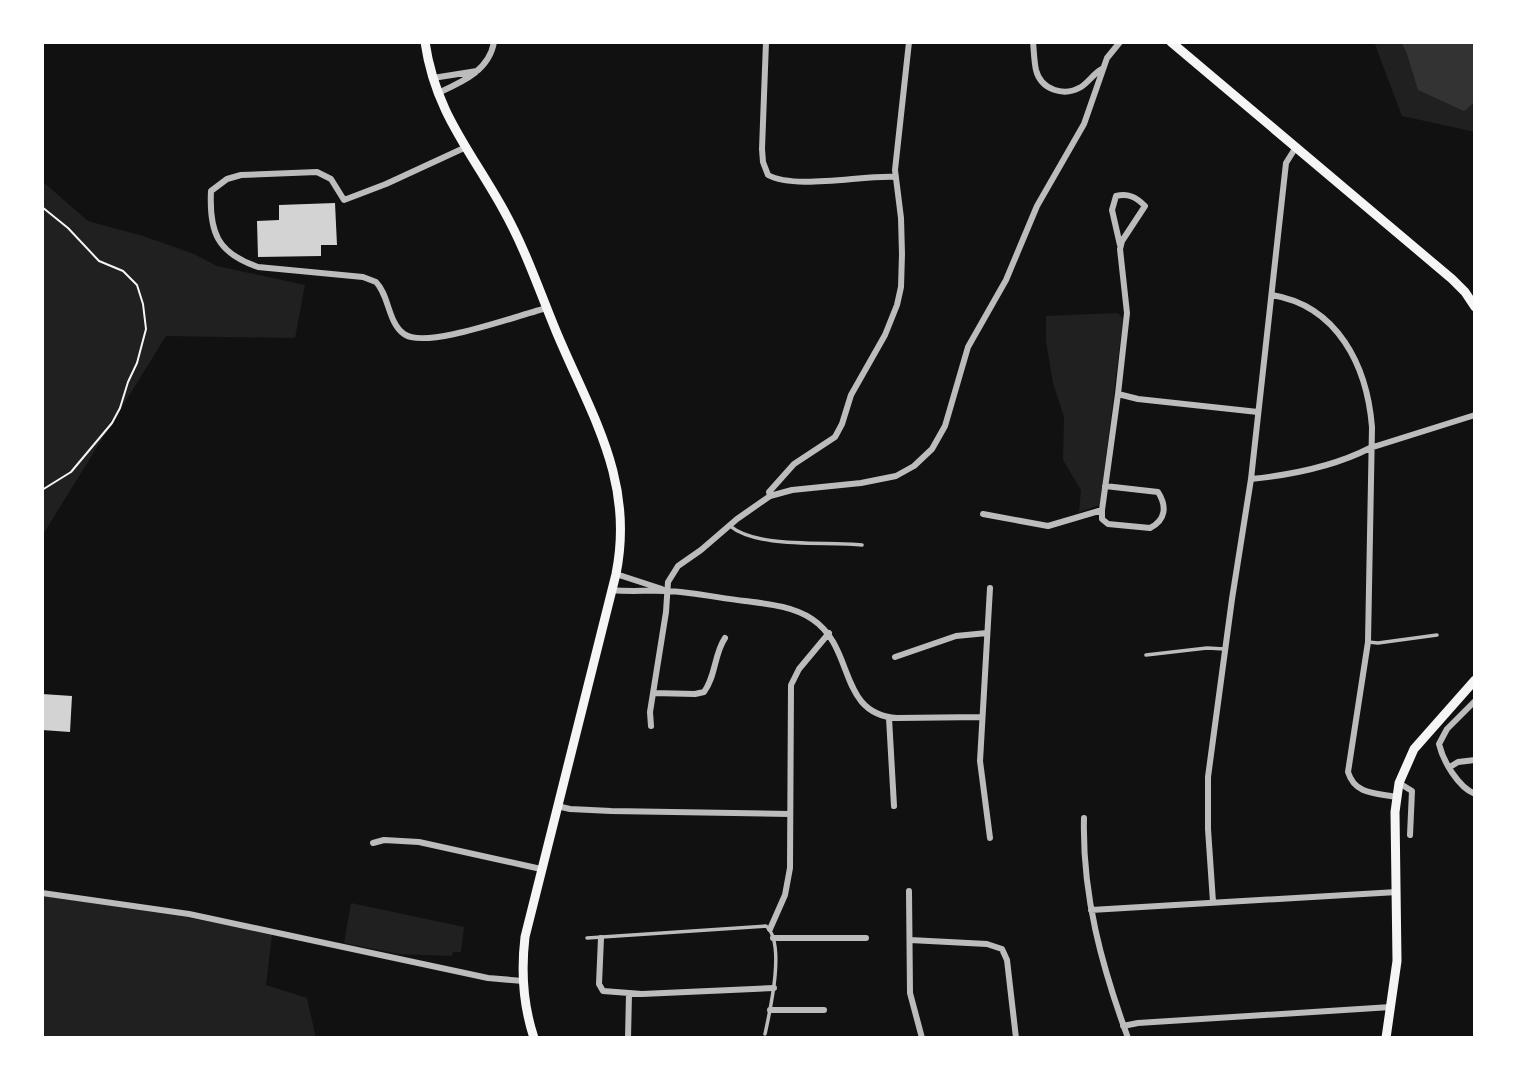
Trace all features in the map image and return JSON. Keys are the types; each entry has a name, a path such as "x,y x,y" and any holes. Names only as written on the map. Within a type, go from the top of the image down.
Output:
{"main road":[{"path":"425,42 438,93 464,148 515,229 602,435 617,484 622,525 616,574 525,937 523,981 534,1038"},
{"path":"1171,42 1452,279 1475,307"},
{"path":"1386,1038 1396,961 1399,783 1415,749 1475,680"}],"street":[{"path":"438,93 478,70 490,58 494,42"},
{"path":"766,42 762,149 768,175 780,180 807,181 895,177"},
{"path":"770,496 769,492 794,464 838,433 851,395 885,335 897,305 902,264 901,218 895,177 896,151 901,127 909,42"},
{"path":"1033,42 1038,75 1043,84 1057,91 1064,92 1083,86 1102,69"},
{"path":"651,726 669,578 678,566 770,496 792,490 896,477 914,466 932,449 945,426 963,358 1006,280 1037,206 1084,124 1107,58 1120,42"},
{"path":"433,78 478,70"},
{"path":"1213,902 1208,777 1251,480 1286,163 1296,147"},
{"path":"464,148 344,200 331,179 317,172 241,175 227,179 211,191 211,221 218,240 242,262 288,271 363,276 376,282 397,326 403,333 415,339 446,337 547,308"},
{"path":"1105,486 1155,491 1160,494 1164,508 1161,519 1150,528 1108,524 1102,519 1102,510 1105,486 1118,394 1127,313 1120,246 1112,209 1116,196 1122,195 1133,197 1144,206 1120,246"},
{"path":"1272,295 1288,298 1309,308 1332,326 1347,344 1361,370 1369,401 1372,427 1368,642 1348,772 1351,783 1360,789 1397,797"},
{"path":"1118,394 1138,400 1258,412"},
{"path":"1251,480 1275,477 1354,456 1370,448 1475,415"},
{"path":"983,513 1048,526 1102,510"},
{"path":"616,574 667,591"},
{"path":"990,588 981,779 990,838"},
{"path":"612,590 667,591 790,608 813,619 829,633 838,647 857,697 872,710 889,718 982,717"},
{"path":"770,929 787,889 790,868 791,685 799,669 829,633"},
{"path":"895,657 956,636 987,633"},
{"path":"653,693 704,692 711,680 725,638"},
{"path":"1475,701 1439,741 1441,751 1464,788 1475,794"},
{"path":"889,718 894,806"},
{"path":"1450,767 1458,762 1475,760"},
{"path":"1399,783 1412,792 1410,835"},
{"path":"557,806 576,810 790,814"},
{"path":"1084,818 1085,861 1091,910 1103,964 1128,1038"},
{"path":"373,843 384,840 410,841 541,869"},
{"path":"909,891 910,993 922,1038"},
{"path":"1091,910 1397,892"},
{"path":"42,893 189,914 488,978 523,981"},
{"path":"601,938 600,988 610,993 774,988"},
{"path":"774,938 866,938"},
{"path":"910,940 987,944 1002,949 1007,960 1016,1038"},
{"path":"628,1038 629,994"},
{"path":"1124,1026 1391,1007"},
{"path":"770,1010 824,1010"}],"lane":[{"path":"730,526 738,532 766,539 862,545"},
{"path":"1368,642 1437,635"},
{"path":"1146,655 1207,648 1225,649"},
{"path":"587,938 761,926 770,929 774,938 776,973 765,1034"}],"path":[{"path":"42,207 68,228 99,261 123,271 137,285 146,329 138,363 112,424 71,472 42,490"}],"shaded area":[{"path":"1374,42 1475,42 1475,132 1402,116"},
{"path":"1401,42 1475,42 1475,102 1464,111 1418,90"},
{"path":"42,181 88,221 143,236 194,254 217,266 305,285 295,338 166,336 42,536"},
{"path":"1118,313 1123,319 1100,505 1079,512 1081,490 1063,460 1064,417 1053,383 1046,341 1046,316"},
{"path":"42,896 186,917 272,935 266,985 307,998 316,1038 42,1038"},
{"path":"351,903 464,927 461,952 453,952 452,956 399,954 344,943"}],"building":[{"path":"335,203 337,245 321,245 321,256 258,257 257,221 279,220 279,205"},
{"path":"42,694 72,696 70,732 42,730"}]}
